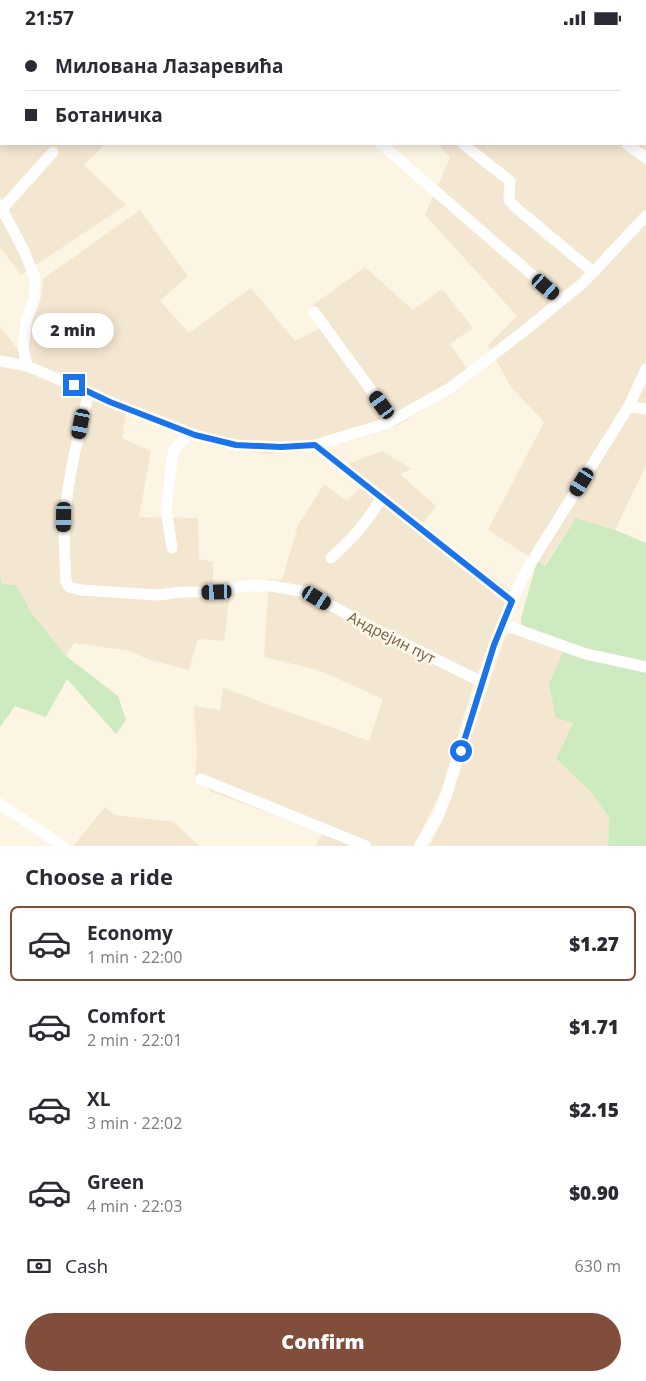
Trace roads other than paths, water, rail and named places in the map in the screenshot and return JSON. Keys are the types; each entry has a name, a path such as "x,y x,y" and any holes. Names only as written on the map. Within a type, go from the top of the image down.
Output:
{"street":[{"path":"382,145 561,300"},
{"path":"464,145 510,181 509,200 515,207 593,272"},
{"path":"628,145 646,158"},
{"path":"27,367 23,347 27,318 34,299 34,278 24,251 1,207 53,152"},
{"path":"0,361 27,367 190,433 236,445 281,447 315,445 388,423 450,388 583,283 646,216"},
{"path":"314,312 393,420"},
{"path":"420,846 445,799 494,645 512,601 534,558 629,406 646,369"},
{"name":"Андрејин пут","path":"89,392 64,517 66,582 68,587 81,590 158,595 182,592 217,592 243,586 272,585 306,592 371,627 482,682"},
{"path":"629,406 646,409"},
{"path":"172,547 166,509 172,459 174,449 190,433"},
{"path":"315,445 512,601"},
{"path":"331,559 359,531 381,498"},
{"path":"502,624 586,654 646,667"},
{"path":"201,779 366,846"},
{"path":"0,805 63,846"}]}
